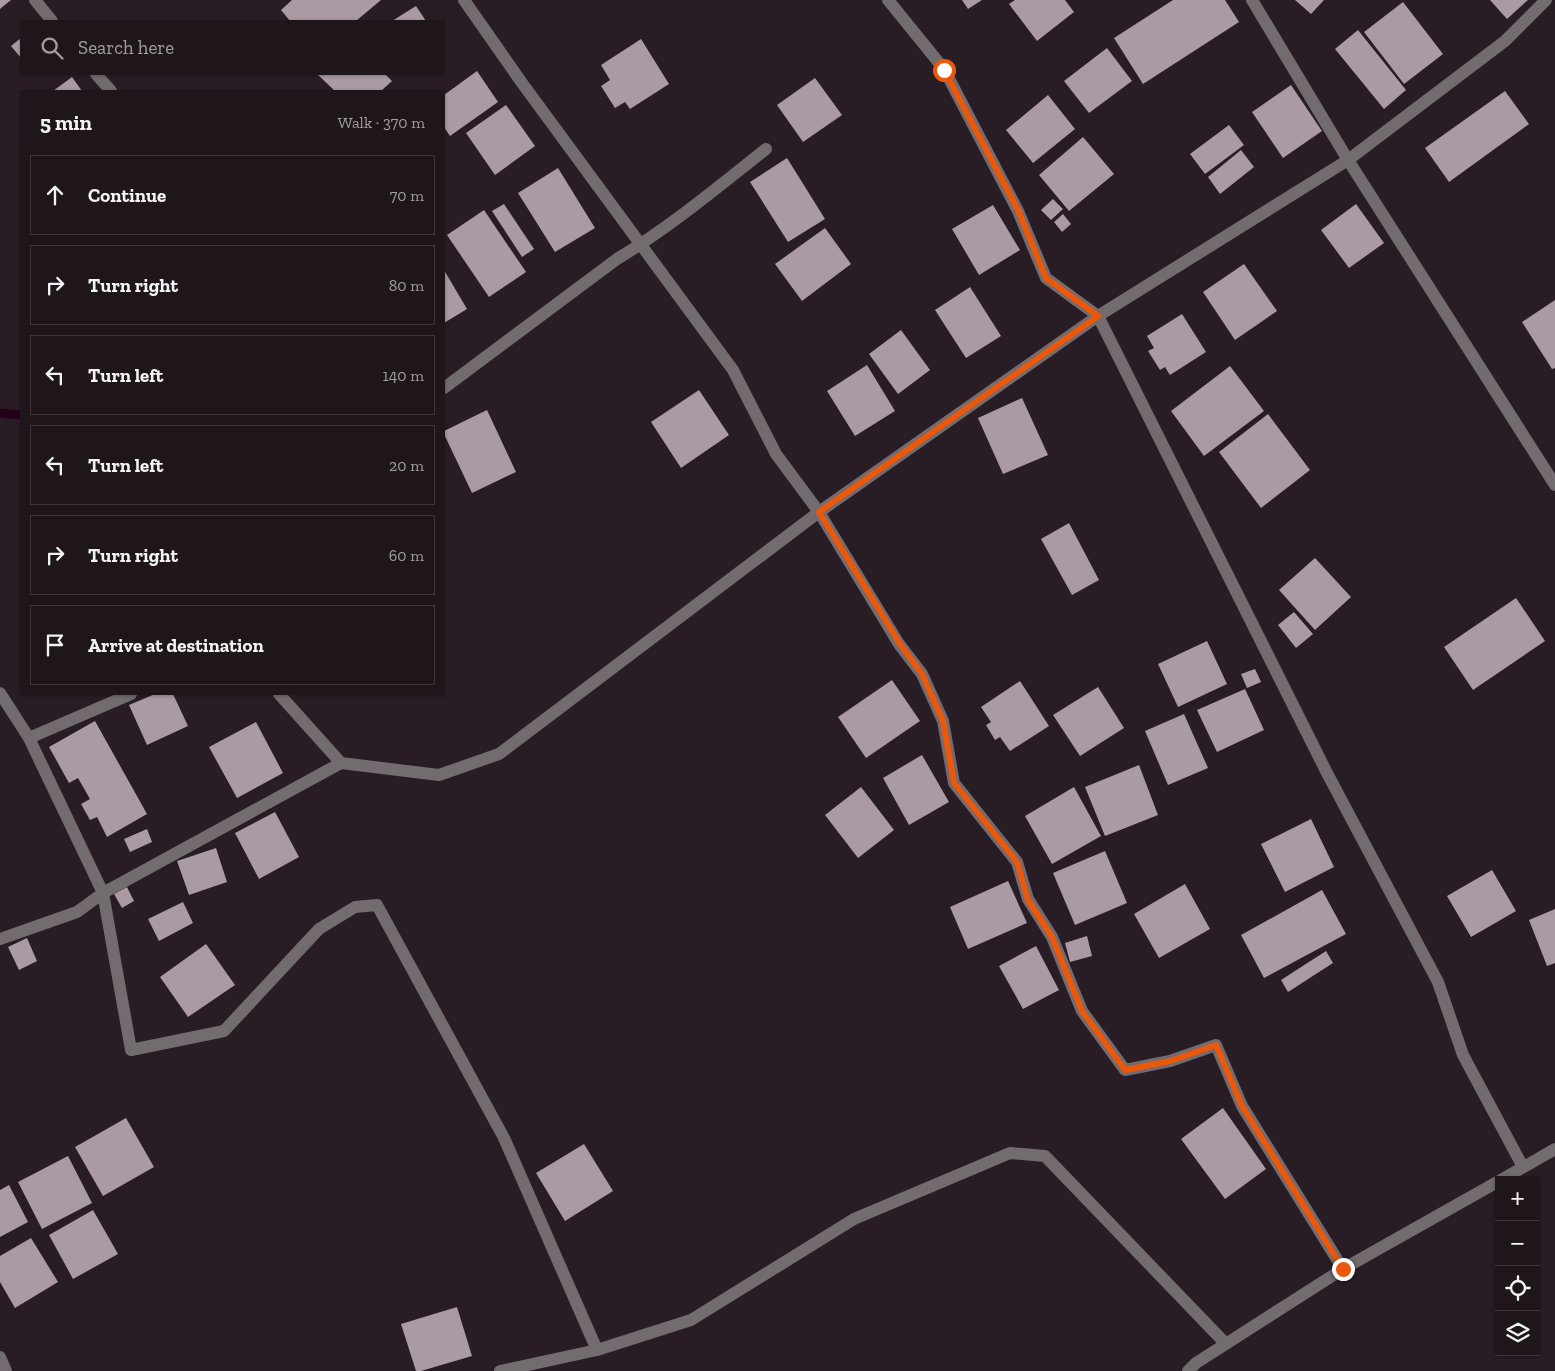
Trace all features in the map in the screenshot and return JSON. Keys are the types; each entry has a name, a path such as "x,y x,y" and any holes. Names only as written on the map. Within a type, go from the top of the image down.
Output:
{"street":[{"path":"35,0 51,20"},
{"path":"464,0 522,83 733,370 776,454 819,512 900,644 922,674 943,721 954,783 1017,862 1028,900 1052,937 1082,1011 1125,1070 1170,1061 1216,1045 1242,1106 1343,1269"},
{"path":"888,0 944,70 1018,210 1046,278 1098,316 1327,773 1438,982 1463,1055 1523,1167"},
{"path":"1252,0 1348,160 1555,485"},
{"path":"0,939 77,912 103,892 341,763 438,775 499,754 819,512 1098,316 1348,160 1505,42 1546,0"},
{"path":"97,75 110,90"},
{"path":"445,387 766,149"},
{"path":"0,693 29,738 103,892 131,1050 224,1031 319,929 355,907 377,905 504,1138 597,1350"},
{"path":"29,738 129,695"},
{"path":"280,695 341,763"},
{"path":"1507,1176 1555,1149"},
{"path":"500,1371 597,1350 691,1320 854,1219 1010,1153 1045,1156 1226,1344"},
{"path":"1188,1371 1196,1363 1343,1269 1495,1183"},
{"path":"0,1357 6,1371"}],"building":[{"path":"0,0 11,0 0,9"},
{"path":"292,0 381,0 357,20 289,20 281,10"},
{"path":"962,0 982,0 968,9"},
{"path":"1015,0 1065,0 1074,12 1037,41 1009,4"},
{"path":"1173,0 1225,0 1239,22 1143,84 1114,38"},
{"path":"1295,0 1324,0 1311,14"},
{"path":"1490,0 1528,0 1507,19"},
{"path":"1403,2 1443,54 1404,84 1364,32"},
{"path":"416,6 425,20 394,20"},
{"path":"1358,30 1406,90 1384,109 1335,49"},
{"path":"20,39 20,57 11,46"},
{"path":"641,39 669,84 630,109 625,102 615,108 601,86 610,80 601,65"},
{"path":"1107,48 1132,81 1089,113 1064,81"},
{"path":"477,71 498,102 450,136 445,128 445,94"},
{"path":"318,75 386,75 392,81 382,90 334,90"},
{"path":"72,77 81,90 54,90"},
{"path":"815,78 842,115 803,142 777,105"},
{"path":"1291,85 1322,131 1283,158 1252,112"},
{"path":"1505,91 1529,124 1449,182 1425,148"},
{"path":"1048,95 1075,129 1033,163 1006,130"},
{"path":"506,105 535,146 495,175 466,133"},
{"path":"1229,125 1244,145 1205,174 1190,154"},
{"path":"1083,137 1114,174 1069,211 1039,175"},
{"path":"1241,150 1254,167 1220,194 1208,177"},
{"path":"787,158 825,219 788,242 750,182"},
{"path":"558,168 595,228 555,252 518,193"},
{"path":"1053,199 1063,209 1051,220 1041,210"},
{"path":"504,204 534,249 522,257 492,211"},
{"path":"1356,204 1384,243 1349,268 1321,230"},
{"path":"993,205 1020,250 979,275 952,229"},
{"path":"484,210 526,272 489,297 447,235"},
{"path":"1063,214 1071,224 1062,232 1054,222"},
{"path":"825,228 851,264 802,301 775,264"},
{"path":"1244,264 1277,311 1235,340 1203,292"},
{"path":"445,272 467,309 445,322"},
{"path":"970,287 1001,336 966,358 935,310"},
{"path":"1555,300 1555,368 1552,369 1522,322"},
{"path":"1182,314 1206,352 1170,375 1165,367 1160,370 1148,351 1154,348 1147,336"},
{"path":"901,330 930,370 898,394 869,354"},
{"path":"867,365 895,411 855,436 827,391"},
{"path":"1230,366 1264,411 1204,456 1171,411"},
{"path":"699,390 729,435 681,468 651,422"},
{"path":"1022,398 1048,455 1003,474 978,418"},
{"path":"487,410 516,472 472,493 445,436 445,431"},
{"path":"1268,414 1310,470 1261,508 1219,452"},
{"path":"1069,523 1099,580 1072,595 1041,539"},
{"path":"1315,558 1351,597 1315,630 1279,590"},
{"path":"1516,598 1545,641 1473,690 1444,647"},
{"path":"1294,612 1313,634 1296,648 1278,625"},
{"path":"1207,641 1227,684 1178,707 1158,664"},
{"path":"1255,669 1261,682 1247,688 1241,674"},
{"path":"892,680 920,721 866,758 838,717"},
{"path":"1020,681 1049,726 1010,751 1000,737 995,740 986,725 991,722 981,707"},
{"path":"1098,687 1124,728 1080,756 1053,715"},
{"path":"1245,689 1264,730 1217,752 1197,710"},
{"path":"153,695 173,695 188,726 147,745 129,705"},
{"path":"1184,714 1208,768 1168,785 1145,731"},
{"path":"95,721 147,814 107,837 97,817 90,820 81,804 90,799 78,778 69,783 49,747"},
{"path":"256,722 283,773 237,798 209,747"},
{"path":"922,755 949,802 909,825 883,778"},
{"path":"1139,765 1158,815 1105,836 1085,787"},
{"path":"861,787 894,830 858,858 825,815"},
{"path":"1074,787 1101,836 1052,864 1025,816"},
{"path":"275,812 299,857 259,879 235,833"},
{"path":"1311,819 1334,867 1285,892 1261,844"},
{"path":"147,829 152,842 130,852 124,839"},
{"path":"216,848 227,882 189,895 177,861"},
{"path":"1105,851 1127,903 1075,925 1053,873"},
{"path":"1492,870 1516,911 1471,937 1447,896"},
{"path":"1008,881 1027,923 968,949 950,907"},
{"path":"1185,884 1210,929 1159,958 1134,914"},
{"path":"127,887 134,901 122,908 114,894"},
{"path":"1322,890 1346,934 1264,978 1241,935"},
{"path":"183,902 193,923 159,941 148,919"},
{"path":"1555,909 1555,963 1547,966 1529,920"},
{"path":"1087,936 1092,956 1070,962 1065,943"},
{"path":"27,938 37,961 19,970 8,947"},
{"path":"206,944 235,985 188,1017 160,977"},
{"path":"1036,946 1059,990 1023,1009 999,966"},
{"path":"1326,951 1333,963 1288,992 1281,980"},
{"path":"1223,1108 1266,1169 1225,1199 1181,1139"},
{"path":"126,1118 154,1167 103,1196 75,1147"},
{"path":"584,1144 613,1191 565,1221 536,1173"},
{"path":"68,1156 92,1203 42,1229 18,1182"},
{"path":"9,1185 28,1222 0,1237 0,1190"},
{"path":"93,1210 118,1254 73,1279 49,1235"},
{"path":"31,1238 58,1282 15,1308 0,1282 0,1256"},
{"path":"457,1307 472,1356 416,1371 401,1324"}],"waterway":[{"path":"0,413 20,415"}],"route":[{"path":"944,70 1018,210 1046,278 1098,316 819,512 900,644 922,674 943,721 954,783 1017,862 1028,900 1052,937 1082,1011 1125,1070 1170,1061 1216,1045 1242,1106 1343,1269"}]}
